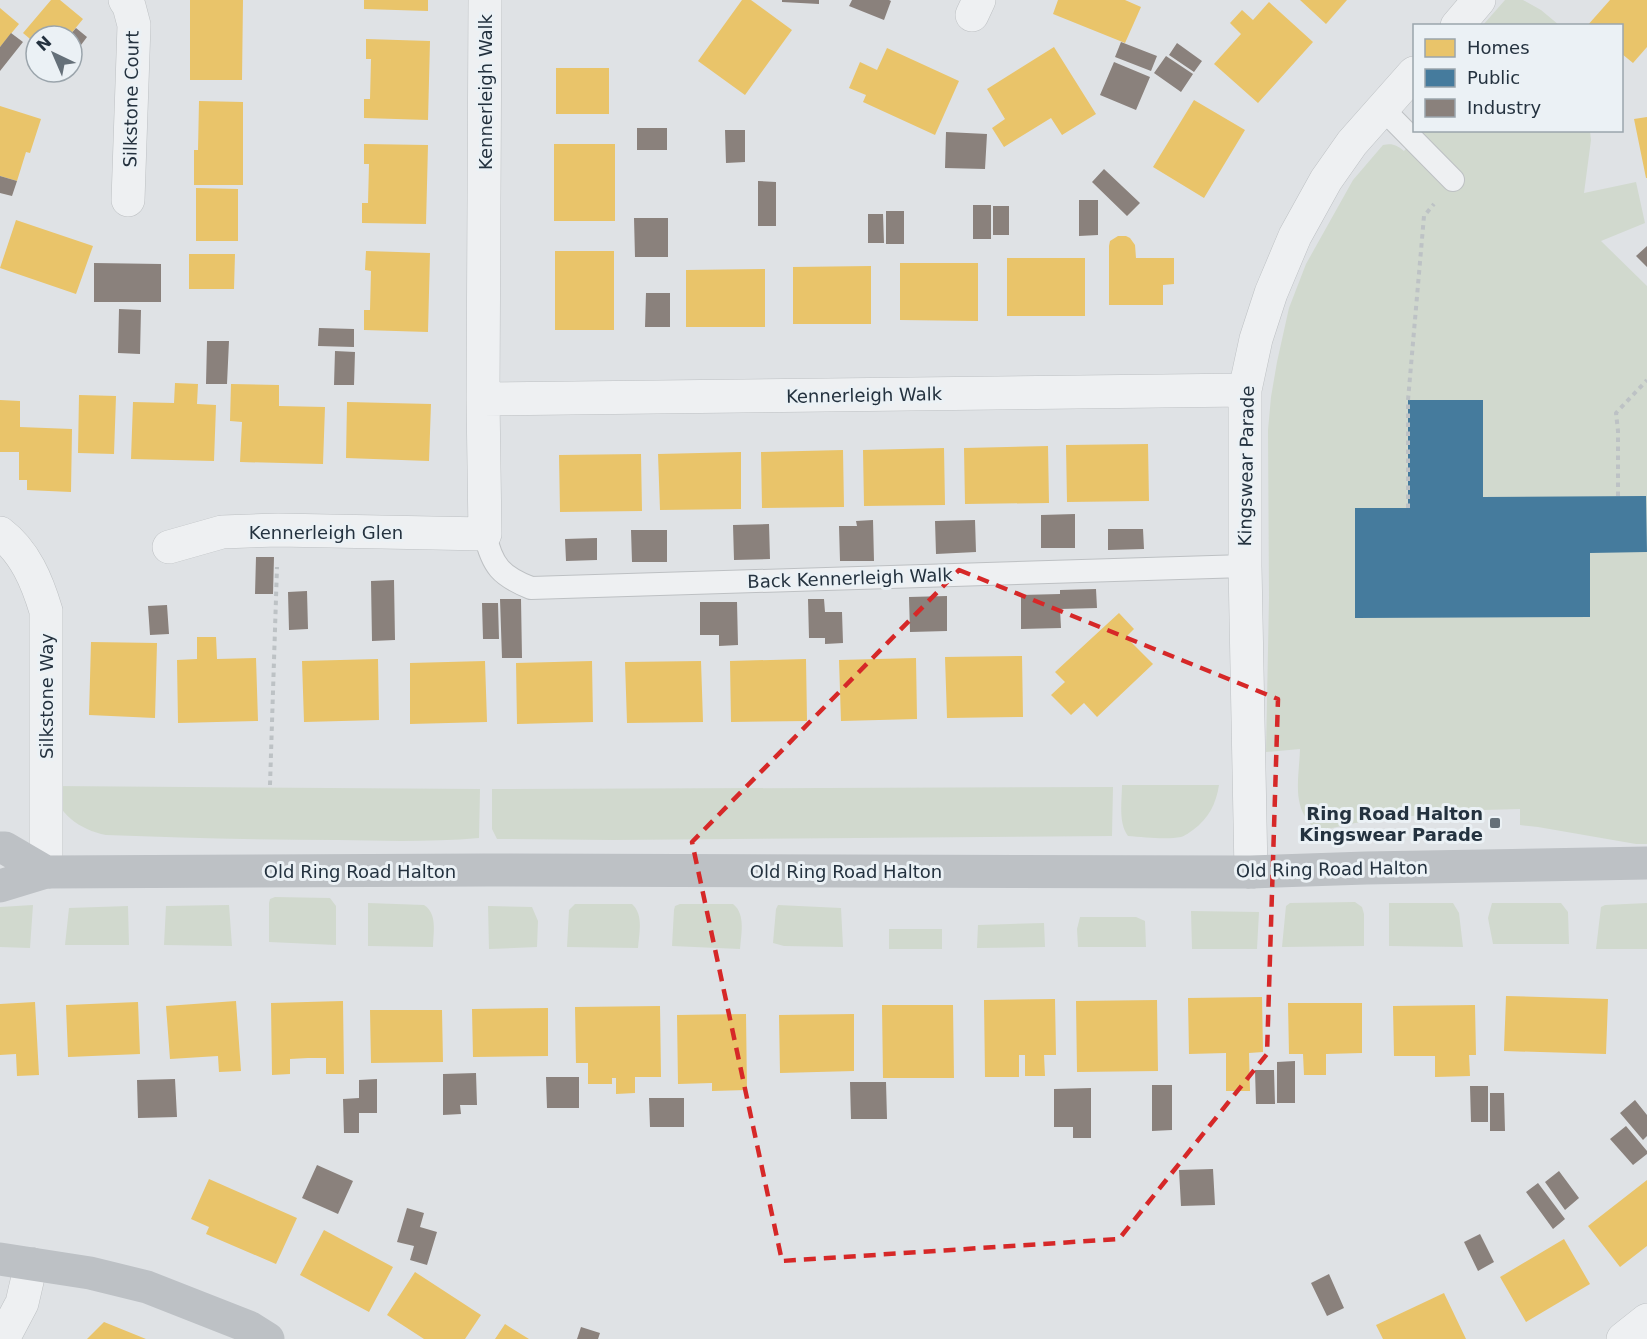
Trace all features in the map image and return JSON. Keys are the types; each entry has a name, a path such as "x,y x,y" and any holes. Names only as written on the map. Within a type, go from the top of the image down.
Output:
{"main road":[{"path":"0,848 5,848 46,872"},
{"name":"Old Ring Road Halton","path":"46,872 475,870 1251,872 1647,863"},
{"path":"0,886 46,872"},
{"path":"15,1262 90,1273 147,1287 249,1327 268,1339"}],"street":[{"name":"Silkstone Court","path":"125,0 134,25 128,200"},
{"name":"Kennerleigh Walk","path":"485,0 483,399 485,534"},
{"path":"1459,24 1479,0"},
{"name":"Kingswear Parade","path":"1251,872 1245,566 1245,390 1256,339 1270,293 1295,236 1326,180 1352,143 1413,74"},
{"name":"Kennerleigh Walk","path":"483,399 1245,390"},
{"name":"Kennerleigh Glen","path":"169,547 222,532 278,530 485,534"},
{"name":"Silkstone Way","path":"0,534 24,559 38,584 46,611 46,872"},
{"path":"3,1339 22,1304 15,1262"},
{"path":"1623,1339 1647,1320"}],"lane":[{"path":"1382,108 1453,180"},
{"name":"Back Kennerleigh Walk","path":"485,534 489,552 499,569 513,581 531,588 1245,566"}],"path":[{"path":"1408,508 1408,400 1424,216 1453,180"},
{"path":"1618,496 1616,413 1647,380"},
{"path":"270,785 278,530"}],"highlighted area":[{"path":"959,570 1278,699 1267,1054 1119,1239 782,1261 692,842"}],"shaded area":[{"path":"1505,0 1523,0 1541,10 1558,24 1484,24"},
{"path":"1420,132 1590,132 1584,193 1636,182 1645,223 1601,241 1647,286 1647,844 1520,825 1520,809 1445,811 1355,823 1319,831 1310,823 1300,804 1298,783 1300,749 1266,752 1269,598 1268,430 1277,362 1289,308 1306,264 1353,180 1383,145 1394,145 1404,151"},
{"path":"1122,785 1219,785 1211,810 1199,825 1183,836 1162,838 1128,836 1122,818"},
{"path":"52,786 480,789 479,838 391,841 106,835 87,829 71,819 58,804"},
{"path":"1113,787 1112,836 497,839 492,829 492,789"},
{"path":"275,897 330,898 336,906 336,945 269,942 269,903 270,899"},
{"path":"1355,902 1362,907 1364,914 1364,946 1282,947 1286,906 1290,903"},
{"path":"368,903 424,905 433,919 433,947 368,946"},
{"path":"1389,903 1453,903 1459,913 1463,947 1389,946"},
{"path":"1492,903 1561,903 1568,912 1569,944 1493,944 1488,918"},
{"path":"1647,903 1647,949 1596,949 1601,907"},
{"path":"575,904 632,904 636,908 639,919 638,948 567,947 569,910"},
{"path":"680,904 733,904 740,913 741,919 740,949 672,946 674,910 675,906"},
{"path":"33,905 30,948 0,947 0,907"},
{"path":"229,905 232,946 164,945 166,906"},
{"path":"778,905 841,908 843,947 784,946 773,943"},
{"path":"128,906 129,945 65,945 69,908"},
{"path":"488,906 532,907 538,921 537,947 489,949"},
{"path":"1191,911 1259,912 1257,949 1192,949"},
{"path":"1080,917 1136,917 1145,921 1146,947 1078,947 1077,929"},
{"path":"1044,923 1045,947 977,948 978,925"},
{"path":"889,929 942,929 942,949 889,949"}],"building: Homes":[{"path":"51,0 60,0 83,19 79,24 31,24"},
{"path":"190,0 243,0 242,80 190,80"},
{"path":"364,0 428,0 428,11 364,9"},
{"path":"742,0 751,0 792,30 745,95 698,61"},
{"path":"1058,0 1125,0 1141,7 1125,43 1053,14"},
{"path":"1300,0 1347,0 1326,24"},
{"path":"1610,0 1647,0 1647,47 1633,63 1623,55 1623,24 1589,24"},
{"path":"1269,2 1313,42 1258,103 1214,64 1241,34 1230,23 1242,10 1253,20"},
{"path":"0,8 19,24 0,47"},
{"path":"366,39 430,41 428,120 364,118 364,99 370,99 371,59 366,59"},
{"path":"1054,47 1096,114 1062,135 1051,118 1004,147 992,128 1005,119 987,89"},
{"path":"887,48 959,81 935,135 863,102 866,95 849,88 860,62 877,70"},
{"path":"556,68 609,68 609,114 556,114"},
{"path":"1194,100 1245,130 1204,198 1153,167"},
{"path":"199,101 243,102 243,185 194,185 194,150 198,150"},
{"path":"0,106 41,119 30,153 26,152 17,181 0,176"},
{"path":"1647,117 1647,178 1646,178 1634,119"},
{"path":"364,144 428,145 426,224 362,223 362,203 368,203 369,164 364,164"},
{"path":"554,144 615,144 615,221 554,221"},
{"path":"196,188 238,189 238,241 196,241"},
{"path":"16,220 93,246 76,294 0,268"},
{"path":"1118,236 1130,238 1135,245 1136,258 1174,258 1174,284 1163,285 1163,305 1109,305 1109,246 1110,241"},
{"path":"366,251 430,253 428,332 364,330 364,310 370,310 371,271 365,270"},
{"path":"555,251 614,251 614,330 555,330"},
{"path":"189,254 235,254 234,289 189,289"},
{"path":"1007,258 1085,258 1085,316 1007,316"},
{"path":"900,263 978,263 978,321 900,320"},
{"path":"871,266 871,324 793,324 793,267"},
{"path":"765,269 765,327 686,327 686,270"},
{"path":"175,383 198,384 197,404 216,405 214,461 131,459 133,402 174,403"},
{"path":"231,384 279,385 279,406 325,407 323,464 240,462 242,422 230,421"},
{"path":"79,395 116,396 114,454 78,453"},
{"path":"0,400 20,401 20,427 72,429 71,492 27,490 27,480 19,480 19,452 0,452"},
{"path":"347,402 431,404 429,461 346,458"},
{"path":"1148,444 1149,501 1067,502 1066,445"},
{"path":"1048,446 1049,503 965,504 964,448"},
{"path":"944,448 945,505 864,506 863,450"},
{"path":"843,450 844,507 762,508 761,452"},
{"path":"741,452 741,509 660,510 658,454"},
{"path":"641,454 642,511 560,512 559,455"},
{"path":"1119,613 1134,629 1126,637 1153,664 1097,717 1084,703 1071,715 1051,695 1065,682 1055,672"},
{"path":"197,637 216,637 217,659 256,658 258,721 178,723 177,660 197,659"},
{"path":"91,642 157,643 155,718 89,715"},
{"path":"1022,656 1023,717 947,718 945,657"},
{"path":"916,658 917,719 841,721 839,660"},
{"path":"378,659 379,720 304,722 302,661"},
{"path":"806,659 807,721 731,722 730,661"},
{"path":"485,661 487,722 410,724 410,663"},
{"path":"592,661 593,722 517,724 516,663"},
{"path":"701,661 703,722 627,723 625,662"},
{"path":"1506,996 1608,999 1606,1054 1504,1051"},
{"path":"1262,997 1263,1052 1249,1053 1250,1091 1226,1091 1226,1053 1189,1054 1188,998"},
{"path":"1055,999 1056,1055 1044,1055 1045,1076 1025,1076 1025,1055 1019,1055 1019,1077 985,1077 984,1000"},
{"path":"1157,1000 1158,1071 1077,1072 1076,1001"},
{"path":"236,1001 241,1071 219,1072 218,1056 170,1059 166,1006"},
{"path":"343,1001 344,1074 326,1074 326,1058 308,1058 290,1059 290,1074 272,1075 271,1003"},
{"path":"35,1002 39,1075 17,1076 16,1054 0,1055 0,1004"},
{"path":"138,1002 140,1054 68,1057 66,1005"},
{"path":"1288,1003 1362,1003 1362,1053 1326,1054 1326,1075 1304,1075 1303,1054 1289,1054"},
{"path":"882,1005 953,1005 954,1078 883,1078"},
{"path":"1475,1005 1476,1055 1469,1055 1470,1076 1435,1077 1435,1056 1394,1056 1393,1006"},
{"path":"660,1006 661,1077 635,1077 635,1093 616,1094 616,1078 612,1078 612,1084 588,1084 588,1063 576,1063 575,1007"},
{"path":"548,1008 548,1056 473,1057 472,1009"},
{"path":"370,1010 442,1010 443,1062 371,1063"},
{"path":"746,1014 747,1090 712,1091 712,1083 678,1084 677,1015"},
{"path":"854,1014 854,1071 780,1073 779,1015"},
{"path":"209,1179 297,1218 276,1264 206,1234 209,1227 191,1219"},
{"path":"1647,1180 1647,1246 1620,1267 1588,1226"},
{"path":"324,1230 393,1267 369,1312 300,1275"},
{"path":"1564,1239 1590,1284 1526,1322 1500,1277"},
{"path":"415,1272 481,1315 465,1339 424,1339 387,1315"},
{"path":"1444,1293 1466,1339 1383,1339 1376,1325"},
{"path":"104,1322 146,1339 87,1339"},
{"path":"505,1324 529,1339 495,1339"}],"building: Public":[{"path":"1408,400 1483,400 1483,497 1646,496 1647,552 1590,553 1590,617 1355,618 1355,508 1408,508"}],"building: Industry":[{"path":"782,0 819,0 819,4 782,2"},
{"path":"852,0 891,1 884,20 849,6"},
{"path":"11,33 23,42 0,71 0,47"},
{"path":"1121,42 1157,56 1151,71 1115,57"},
{"path":"1177,43 1202,61 1194,72 1169,55"},
{"path":"1166,56 1193,74 1181,92 1154,73"},
{"path":"1114,62 1150,77 1136,110 1100,95"},
{"path":"637,128 667,128 667,150 637,150"},
{"path":"725,130 745,130 745,162 726,163"},
{"path":"946,132 987,134 985,169 945,168"},
{"path":"1104,169 1140,203 1127,216 1092,182"},
{"path":"0,176 17,181 12,196 0,193"},
{"path":"758,181 776,182 776,226 758,226"},
{"path":"1079,200 1098,200 1098,235 1079,236"},
{"path":"973,205 991,205 991,239 973,239"},
{"path":"993,206 1009,206 1009,235 993,235"},
{"path":"886,211 904,211 904,244 886,244"},
{"path":"868,214 883,214 884,243 868,243"},
{"path":"634,218 668,218 668,257 635,257"},
{"path":"1647,246 1647,267 1636,256"},
{"path":"94,263 161,264 161,302 94,302"},
{"path":"646,293 670,293 670,327 645,327"},
{"path":"119,309 141,310 140,354 118,353"},
{"path":"319,328 354,329 354,347 318,346"},
{"path":"207,341 229,341 227,384 206,384"},
{"path":"335,351 355,352 354,385 334,385"},
{"path":"1075,514 1075,548 1041,548 1041,515"},
{"path":"873,520 874,561 840,561 839,526 857,526 856,521"},
{"path":"975,520 976,552 936,554 935,521"},
{"path":"769,524 770,559 734,560 733,525"},
{"path":"1108,529 1143,529 1144,549 1108,550"},
{"path":"631,530 667,530 667,562 632,562"},
{"path":"597,538 597,560 566,561 565,539"},
{"path":"256,557 274,557 273,594 255,594"},
{"path":"394,580 395,640 372,641 371,581"},
{"path":"1096,589 1097,608 1060,609 1061,628 1021,629 1021,595 1060,594 1060,590"},
{"path":"307,591 308,629 289,630 288,592"},
{"path":"947,596 947,631 910,632 909,597"},
{"path":"500,599 521,599 522,658 502,658"},
{"path":"808,599 824,599 825,612 842,612 843,643 825,644 825,638 809,638"},
{"path":"700,602 737,602 738,645 719,646 719,635 700,635"},
{"path":"482,603 498,603 499,639 483,639"},
{"path":"167,605 169,634 150,635 148,606"},
{"path":"1295,1061 1295,1103 1277,1103 1277,1062"},
{"path":"1255,1070 1274,1070 1275,1104 1256,1104"},
{"path":"476,1073 477,1105 460,1105 461,1114 443,1115 443,1074"},
{"path":"546,1077 579,1077 579,1108 547,1108"},
{"path":"175,1079 177,1117 138,1118 137,1080"},
{"path":"377,1079 377,1113 359,1113 359,1133 344,1133 343,1099 359,1098 359,1080"},
{"path":"850,1082 886,1082 887,1119 851,1119"},
{"path":"1152,1085 1172,1085 1172,1130 1152,1131"},
{"path":"1470,1086 1488,1086 1488,1122 1471,1122"},
{"path":"1091,1088 1091,1138 1073,1138 1073,1127 1054,1127 1054,1089"},
{"path":"1490,1093 1504,1093 1505,1131 1490,1131"},
{"path":"649,1098 684,1098 684,1127 650,1127"},
{"path":"1635,1100 1647,1115 1647,1136 1643,1140 1620,1113"},
{"path":"1626,1126 1647,1151 1647,1154 1633,1165 1610,1139"},
{"path":"317,1165 353,1181 338,1214 302,1198"},
{"path":"1213,1169 1215,1205 1181,1206 1179,1170"},
{"path":"1559,1171 1579,1198 1565,1210 1545,1182"},
{"path":"1538,1183 1565,1219 1553,1229 1526,1192"},
{"path":"407,1208 424,1213 420,1227 437,1232 427,1265 410,1260 414,1246 397,1242"},
{"path":"1480,1234 1494,1262 1478,1271 1464,1242"},
{"path":"1329,1274 1344,1308 1327,1316 1311,1283"},
{"path":"581,1327 600,1333 598,1339 577,1339"}],"place":[{"name":"Ring Road Halton Kingswear Parade","path":"1495,823"}]}
